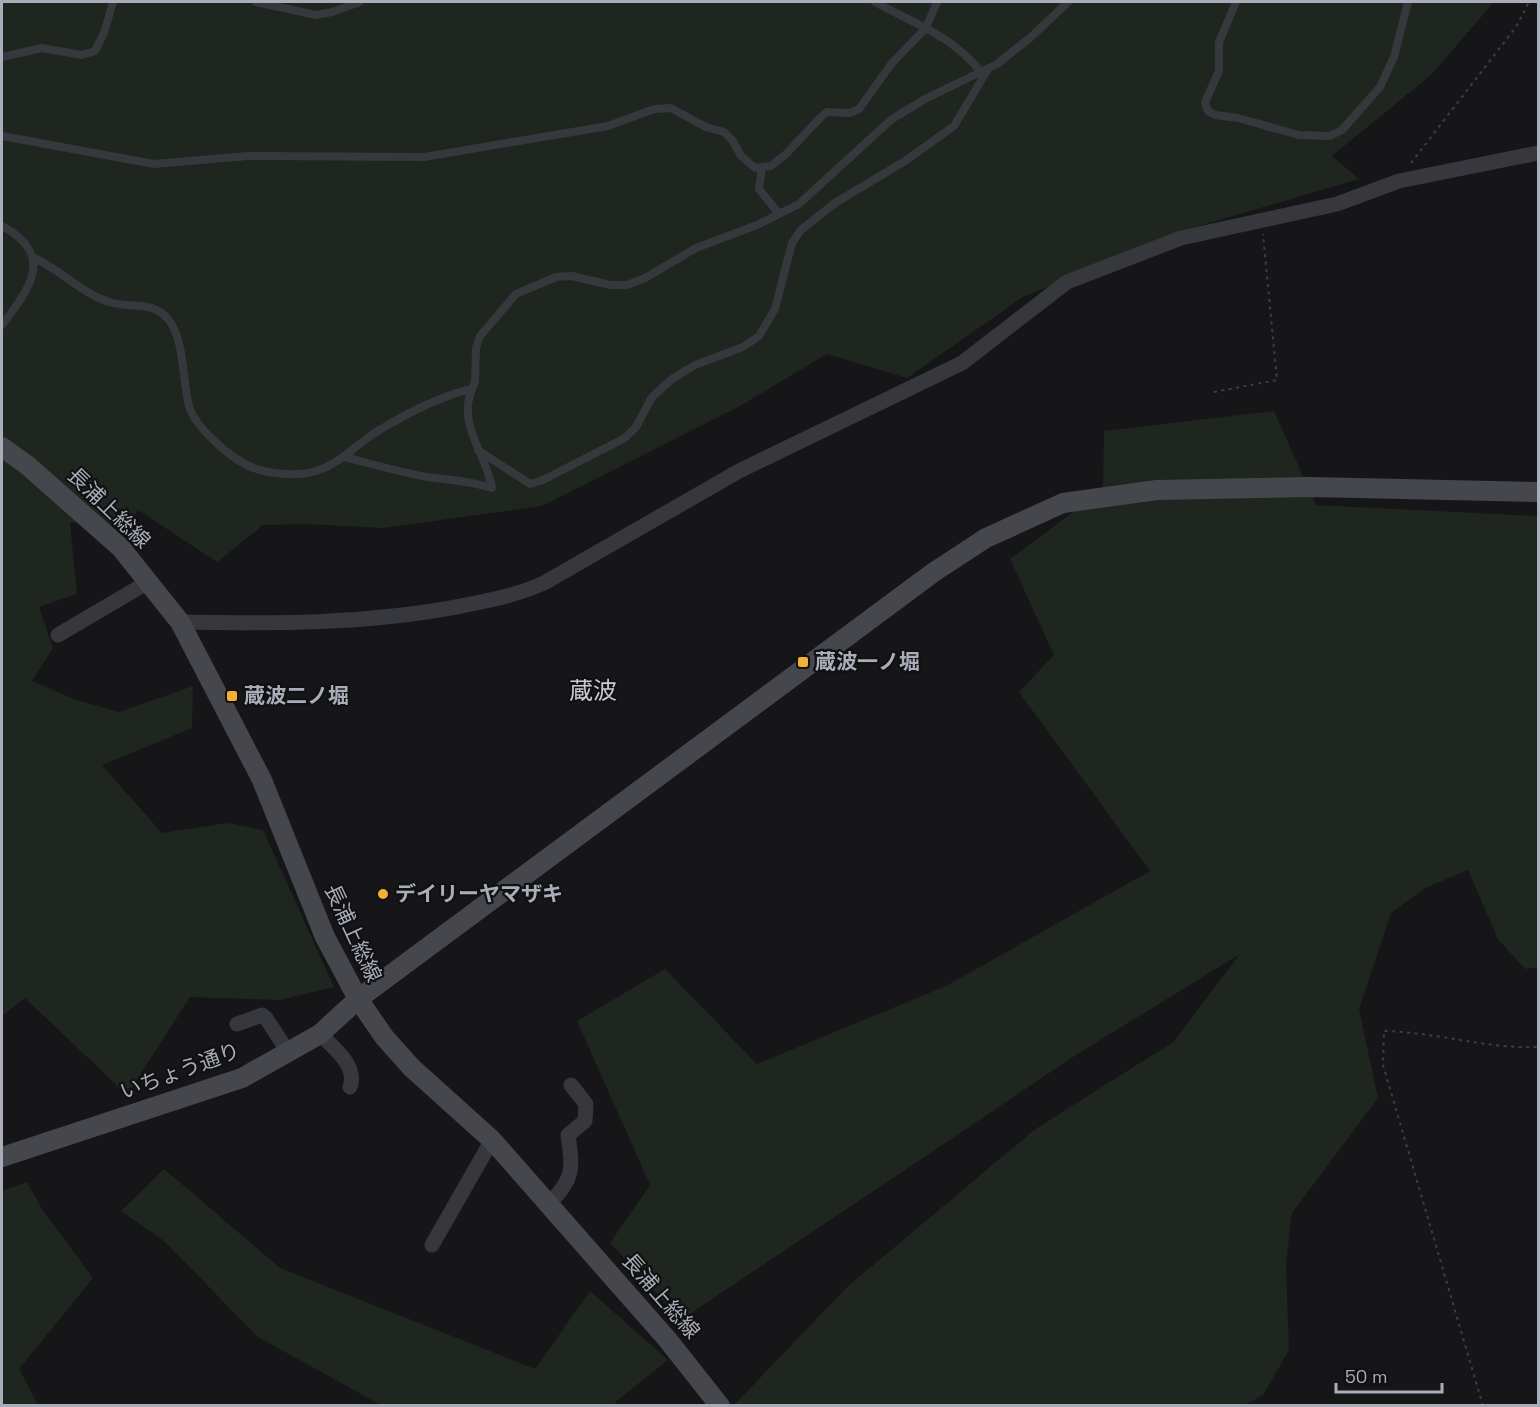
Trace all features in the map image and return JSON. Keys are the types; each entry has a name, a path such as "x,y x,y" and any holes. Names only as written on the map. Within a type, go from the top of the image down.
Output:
{"street":[{"path":"180,622 292,625 409,616 516,596 544,583 739,471 962,363 1009,330 1067,282 1181,238 1337,204 1399,181 1539,153"},
{"name":"長浦上総線","path":"2,447 27,465 121,548 180,622 262,780 325,937 358,999 385,1038 412,1068 492,1140 675,1348 720,1406"},
{"name":"いちょう通り","path":"2,1156 242,1078 320,1034 358,999 934,572 986,538 1063,503 1156,490 1311,486 1539,492"},
{"path":"58,634 148,582"},
{"path":"237,1024 262,1015 288,1052"},
{"path":"320,1034 349,1068 353,1080 350,1087"},
{"path":"549,1204 567,1185 572,1161 568,1135 585,1121 586,1104 571,1085"},
{"path":"432,1245 492,1140"}],"lane":[{"path":"2,57 42,48 82,55 95,51 104,33 113,2"},
{"path":"256,2 316,15 360,2"},
{"path":"875,2 957,46 985,70"},
{"path":"2,136 154,164 248,156 424,157 608,126 654,109 671,108 706,127 724,132 733,141 741,156 755,168 771,166 827,112 850,113 859,109 892,63 926,28 937,2"},
{"path":"344,457 401,471 455,478 492,488 489,473 469,429 466,403 475,381 476,348 480,336 516,294 556,277 572,276 610,285 627,285 645,278 696,248 799,204 832,177 892,119 925,99 985,70 1031,37 1068,2"},
{"path":"1236,2 1219,42 1219,71 1205,102 1208,111 1215,115 1239,118 1299,135 1330,136 1341,129 1380,87 1394,57 1408,2"},
{"path":"478,450 530,484 543,480 625,438 636,427 652,397 672,379 695,365 742,347 759,336 775,309 792,243 801,230 835,203 905,161 954,126 985,70"},
{"path":"762,167 759,189 779,214"},
{"path":"2,226 22,238 34,258 48,264 74,285 113,303 151,308 168,320 177,336 189,409 196,422 216,442 248,466 273,472 316,471 344,457 373,434 453,393 472,388"},
{"path":"2,325 20,302 32,276 34,258"}],"path":[{"path":"1399,181 1420,148 1516,27 1529,2"},
{"path":"1214,392 1277,380 1262,222"},
{"path":"1483,1406 1383,1065 1384,1032 1427,1033 1511,1048 1539,1047"}],"shaded area":[{"path":"2,2 1494,2 1432,74 1332,156 1359,179 1189,229 1023,297 907,378 827,354 740,406 542,506 383,528 304,524 263,525 217,562 138,510 130,525 70,522 77,594 39,607 53,648 32,681 74,699 119,712 193,686 192,728 102,765 162,833 227,823 263,830 334,987 280,1000 190,997 127,1095 25,998 2,1016"},
{"path":"1274,411 1316,505 1538,516 1538,967 1525,969 1498,939 1468,870 1425,888 1391,913 1359,1009 1378,1098 1292,1213 1286,1264 1289,1350 1263,1395 1245,1405 734,1405 846,1288 1034,1130 1173,1042 1240,954 1076,1055 681,1320 610,1243 650,1185 577,1021 665,969 757,1064 946,986 1150,871 1019,692 1054,655 1010,559 1103,490 1104,431"},
{"path":"164,1169 280,1268 535,1369 590,1291 668,1360 615,1402 617,1405 381,1405 258,1337 164,1241 121,1211"},
{"path":"27,1182 42,1209 93,1278 19,1369 38,1405 2,1405 2,1191"}],"place":[{"name":"蔵波一ノ堀","path":"803,662"},
{"name":"蔵波二ノ堀","path":"232,696"},
{"name":"デイリーヤマザキ","path":"383,894"}],"district":[{"name":"蔵波","path":"593,691"}]}
